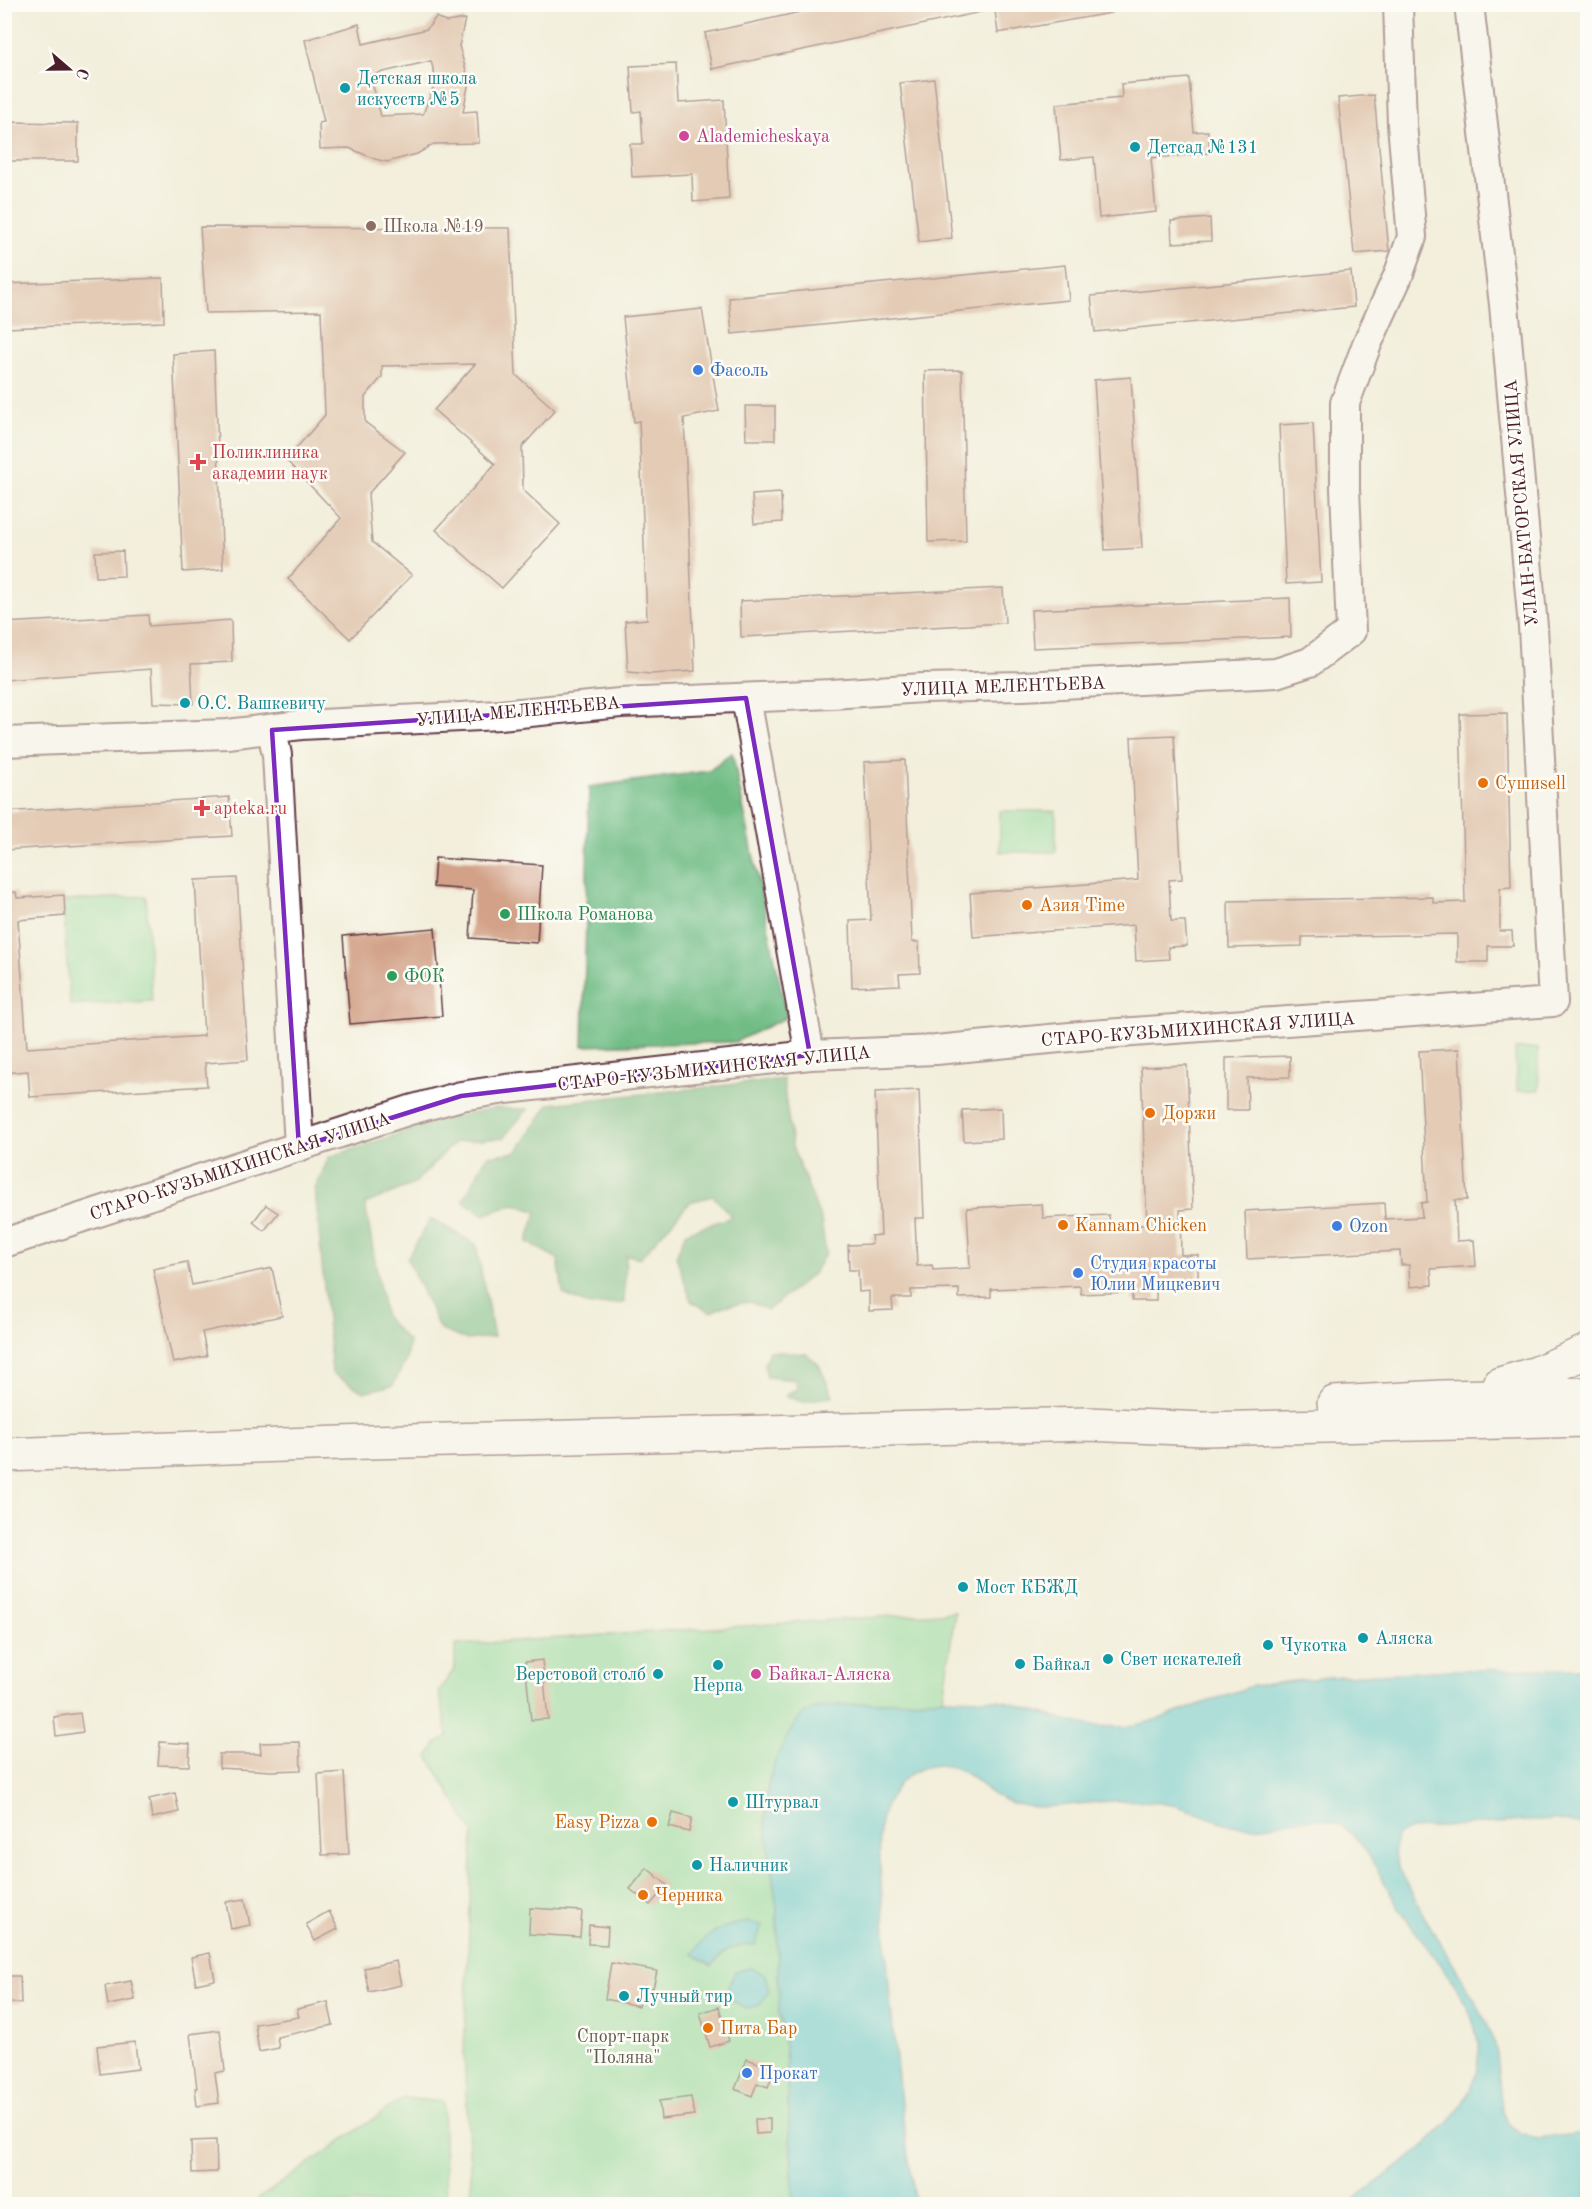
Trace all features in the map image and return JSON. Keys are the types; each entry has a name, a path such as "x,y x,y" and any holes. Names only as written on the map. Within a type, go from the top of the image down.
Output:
{"main road":[{"path":"1442,1397 1529,1376 1587,1351"},
{"path":"1088,1424 1203,1408 1442,1397 1587,1394"},
{"path":"4,1455 369,1442 1088,1424 1204,1429 1587,1420"}],"street":[{"name":"УЛИЦА МЕЛЕНТЬЕВА","path":"4,742 228,734 301,725 500,715 620,703 923,688 1035,686 1276,673 1310,662 1351,631 1345,489 1345,403 1412,237 1402,124 1398,4"},
{"name":"УЛАН-БАТОРСКАЯ УЛИЦА","path":"1469,4 1504,305 1533,627 1553,1002"},
{"path":"746,698 810,1055"},
{"path":"272,730 277,767 299,1147"},
{"name":"СТАРО-КУЗЬМИХИНСКАЯ УЛИЦА","path":"4,1243 410,1110 462,1096 506,1089 810,1055 936,1050 1091,1035 1553,1002"}],"highlighted area":[{"path":"746,698 810,1055 461,1096 299,1147 272,730"}],"green space":[{"path":"732,753 787,1017 735,1042 583,1046 589,787 709,771"},
{"path":"1000,811 1056,811 1056,852 1000,852"},
{"path":"146,896 152,1001 70,1005 63,901"},
{"path":"1538,1048 1539,1090 1517,1091 1515,1049"},
{"path":"783,1079 792,1146 821,1219 826,1253 813,1274 768,1310 750,1302 724,1306 711,1312 691,1301 676,1256 686,1232 732,1217 713,1196 690,1202 640,1258 626,1255 624,1303 590,1306 563,1294 558,1259 527,1242 537,1212 515,1204 484,1215 463,1201 487,1156 517,1152 549,1104"},
{"path":"494,1108 528,1109 503,1138 455,1142 414,1184 365,1204 385,1317 409,1342 406,1360 393,1385 363,1392 332,1373 315,1189 329,1157 441,1120"},
{"path":"431,1219 476,1244 494,1337 467,1340 440,1330 407,1258"},
{"path":"769,1351 807,1354 819,1365 833,1396 803,1402 786,1397 786,1394 797,1389 796,1380 767,1377 764,1364"},
{"name":"Спорт-парк \"Поляна\"","path":"955,1612 943,1698 812,1709 777,1756 768,1784 765,1821 777,1909 779,2012 785,2047 794,2204 472,2204 464,2053 473,1832 428,1757 436,1744 448,1736 439,1691 455,1668 455,1645"},
{"path":"403,2098 443,2102 446,2204 256,2204 257,2200"}],"water":[{"path":"1587,1669 1587,1826 1553,1819 1410,1829 1397,1835 1394,1852 1399,1868 1423,1914 1479,2007 1495,2045 1502,2109 1508,2123 1520,2134 1538,2138 1587,2133 1587,2204 1347,2204 1400,2166 1449,2121 1467,2096 1477,2068 1477,2037 1465,2003 1443,1968 1402,1913 1366,1851 1348,1830 1327,1820 1316,1819 1261,1826 1241,1826 1222,1822 1177,1806 1136,1801 1028,1806 999,1798 971,1776 957,1769 937,1765 918,1770 902,1781 887,1803 880,1828 881,1886 894,2043 916,2204 794,2204 785,2047 779,2012 777,1909 765,1821 768,1784 777,1756 795,1723 804,1714 812,1709 829,1706 943,1698 989,1699 1005,1701 1060,1719 1093,1726 1125,1727 1153,1721 1252,1686 1327,1677 1451,1670"},
{"path":"749,1922 762,1925 755,1945 740,1946 725,1951 712,1966 693,1954 704,1940 716,1931"},
{"path":"751,1968 765,1975 769,1991 760,2005 746,2009 732,2000 728,1987 735,1972"}],"building":[{"path":"837,4 986,4 986,11 712,69 705,33"},
{"path":"994,4 1110,4 1111,13 998,33"},
{"name":"Детская школа искусств №5","path":"436,17 446,22 465,19 459,46 469,81 463,112 477,111 479,143 434,144 417,154 387,162 349,148 320,149 319,123 324,122 305,40 359,24 363,44 427,29","holes":["431,61 436,80 423,114 381,116 370,75"]},
{"name":"Alademicheskaya","path":"676,64 678,103 724,100 729,199 693,202 692,174 632,177 630,144 643,144 641,111 633,112 630,66"},
{"name":"Детсад №131","path":"1189,78 1194,132 1208,131 1210,153 1151,158 1156,212 1099,218 1094,157 1061,160 1056,104 1122,98 1121,84"},
{"path":"934,79 952,238 919,242 900,83"},
{"path":"1374,95 1389,251 1354,254 1338,98"},
{"path":"4,122 78,123 78,161 4,161"},
{"path":"1210,218 1211,241 1172,243 1171,221"},
{"path":"200,227 510,228 516,375 555,410 522,447 523,490 560,524 502,588 436,530 495,464 434,410 475,364 382,366 382,377 365,397 365,422 405,452 368,494 372,542 412,575 350,639 288,579 341,518 286,460 325,415 321,311 206,313"},
{"path":"1065,265 1069,300 732,334 729,298"},
{"path":"1351,271 1354,307 1095,332 1091,296"},
{"path":"163,278 164,322 4,328 4,284"},
{"path":"702,309 719,411 684,418 695,671 651,674 628,672 625,621 647,619 639,421 634,422 623,317"},
{"name":"Поликлиника академии наук","path":"214,351 223,569 183,572 173,354"},
{"path":"962,370 966,541 928,542 925,371"},
{"path":"1131,377 1142,548 1105,550 1094,380"},
{"path":"745,406 775,406 775,440 746,440"},
{"path":"1313,423 1321,582 1286,584 1279,425"},
{"path":"781,493 782,522 754,524 752,495"},
{"path":"123,551 124,576 96,577 95,552"},
{"path":"1003,588 1005,623 741,637 740,601"},
{"path":"1290,598 1291,637 1033,648 1031,610"},
{"path":"148,615 149,626 231,620 232,662 191,664 193,704 153,703 151,669 4,680 4,623"},
{"path":"1507,713 1511,887 1500,888 1500,931 1512,931 1513,946 1488,946 1488,962 1457,962 1457,934 1302,937 1302,946 1229,948 1228,901 1433,897 1433,903 1465,902 1460,714"},
{"path":"1174,735 1182,879 1169,880 1171,921 1185,921 1187,946 1168,947 1169,959 1136,961 1134,925 973,937 970,893 1138,880 1131,737"},
{"path":"905,760 912,942 919,942 920,973 899,974 900,985 852,987 850,921 871,920 864,762"},
{"path":"229,797 232,836 4,850 4,812"},
{"name":"Школа Романова","path":"435,858 542,865 537,943 470,938 473,890 433,887"},
{"path":"237,878 248,1060 205,1063 207,1086 30,1097 28,1071 4,1073 4,893 16,892 17,898 64,895 65,916 18,920 27,1048 204,1036 195,880"},
{"name":"ФОК","path":"435,928 442,1016 350,1024 343,936"},
{"path":"1459,1049 1467,1200 1455,1200 1457,1241 1474,1240 1476,1266 1431,1269 1432,1285 1410,1287 1409,1265 1401,1265 1400,1251 1247,1259 1245,1211 1384,1203 1385,1219 1422,1217 1421,1203 1427,1202 1419,1051"},
{"path":"1290,1056 1290,1077 1247,1078 1248,1110 1226,1110 1226,1058"},
{"path":"1187,1065 1193,1209 1180,1210 1181,1255 1198,1255 1198,1279 1176,1279 1176,1289 1156,1289 1156,1301 1132,1301 1132,1292 1081,1294 1080,1286 991,1289 991,1297 959,1298 959,1289 911,1290 911,1298 892,1298 893,1310 869,1311 869,1291 859,1292 858,1270 849,1270 848,1245 872,1244 871,1236 881,1235 875,1092 919,1090 924,1218 915,1218 917,1266 932,1265 933,1270 970,1268 967,1208 1042,1204 1043,1218 1109,1215 1110,1225 1147,1225 1141,1067"},
{"path":"1001,1108 1002,1139 964,1141 962,1110"},
{"path":"266,1205 278,1213 264,1231 253,1222"},
{"path":"187,1262 192,1285 272,1268 282,1316 202,1332 207,1356 173,1363 153,1269"},
{"path":"542,1660 548,1719 531,1720 525,1662"},
{"path":"80,1713 83,1732 56,1736 54,1717"},
{"path":"160,1742 190,1744 189,1766 158,1765"},
{"path":"300,1742 301,1770 219,1768 219,1754 261,1754 260,1743"},
{"path":"344,1772 349,1854 322,1855 318,1774"},
{"path":"175,1793 179,1812 152,1818 149,1799"},
{"path":"673,1813 692,1818 689,1832 669,1827"},
{"path":"647,1868 667,1885 650,1905 630,1889"},
{"path":"245,1899 250,1925 231,1929 226,1902"},
{"path":"530,1908 582,1911 580,1937 529,1934"},
{"path":"329,1911 338,1929 315,1941 306,1924"},
{"path":"589,1925 608,1927 607,1945 588,1944"},
{"path":"210,1953 215,1980 196,1984 191,1957"},
{"path":"396,1961 401,1985 369,1992 364,1968"},
{"path":"611,1963 657,1971 653,1988 644,1986 639,2006 605,1999"},
{"path":"4,1976 20,1976 21,2003 4,2003"},
{"path":"131,1981 135,2000 108,2005 105,1986"},
{"path":"328,2002 333,2025 277,2037 279,2048 259,2052 255,2024 299,2017 297,2009"},
{"path":"719,2007 729,2041 710,2047 700,2013"},
{"path":"220,2030 225,2071 215,2073 219,2103 197,2106 190,2034"},
{"path":"135,2042 138,2069 100,2074 97,2046"},
{"path":"747,2059 775,2069 768,2087 757,2083 752,2096 735,2089"},
{"path":"691,2097 694,2115 661,2119 659,2101"},
{"path":"755,2119 770,2119 770,2133 756,2134"},
{"path":"216,2140 217,2172 192,2173 191,2141"}],"place":[{"name":"Детская школа искусств №5","path":"345,88"},
{"name":"Alademicheskaya","path":"684,136"},
{"name":"Детсад №131","path":"1135,147"},
{"name":"Школа №19","path":"371,226"},
{"name":"Фасоль","path":"698,370"},
{"name":"Поликлиника академии наук","path":"198,462"},
{"name":"О.С. Вашкевичу","path":"185,703"},
{"name":"Сушиsell","path":"1483,783"},
{"name":"apteka.ru","path":"202,808"},
{"name":"Азия Time","path":"1027,905"},
{"name":"Школа Романова","path":"505,914"},
{"name":"ФОК","path":"392,976"},
{"name":"Доржи","path":"1150,1113"},
{"name":"Kannam Chicken","path":"1063,1225"},
{"name":"Ozon","path":"1337,1226"},
{"name":"Студия красоты Юлии Мицкевич","path":"1078,1273"},
{"name":"Мост КБЖД","path":"963,1587"},
{"name":"Аляска","path":"1363,1638"},
{"name":"Чукотка","path":"1268,1645"},
{"name":"Свет искателей","path":"1108,1659"},
{"name":"Байкал","path":"1020,1664"},
{"name":"Нерпа","path":"718,1665"},
{"name":"Верстовой столб","path":"658,1674"},
{"name":"Байкал-Аляска","path":"756,1674"},
{"name":"Штурвал","path":"733,1802"},
{"name":"Easy Pizza","path":"652,1822"},
{"name":"Наличник","path":"697,1865"},
{"name":"Черника","path":"643,1895"},
{"name":"Лучный тир","path":"624,1996"},
{"name":"Пита Бар","path":"708,2028"},
{"name":"Прокат","path":"747,2073"}]}
